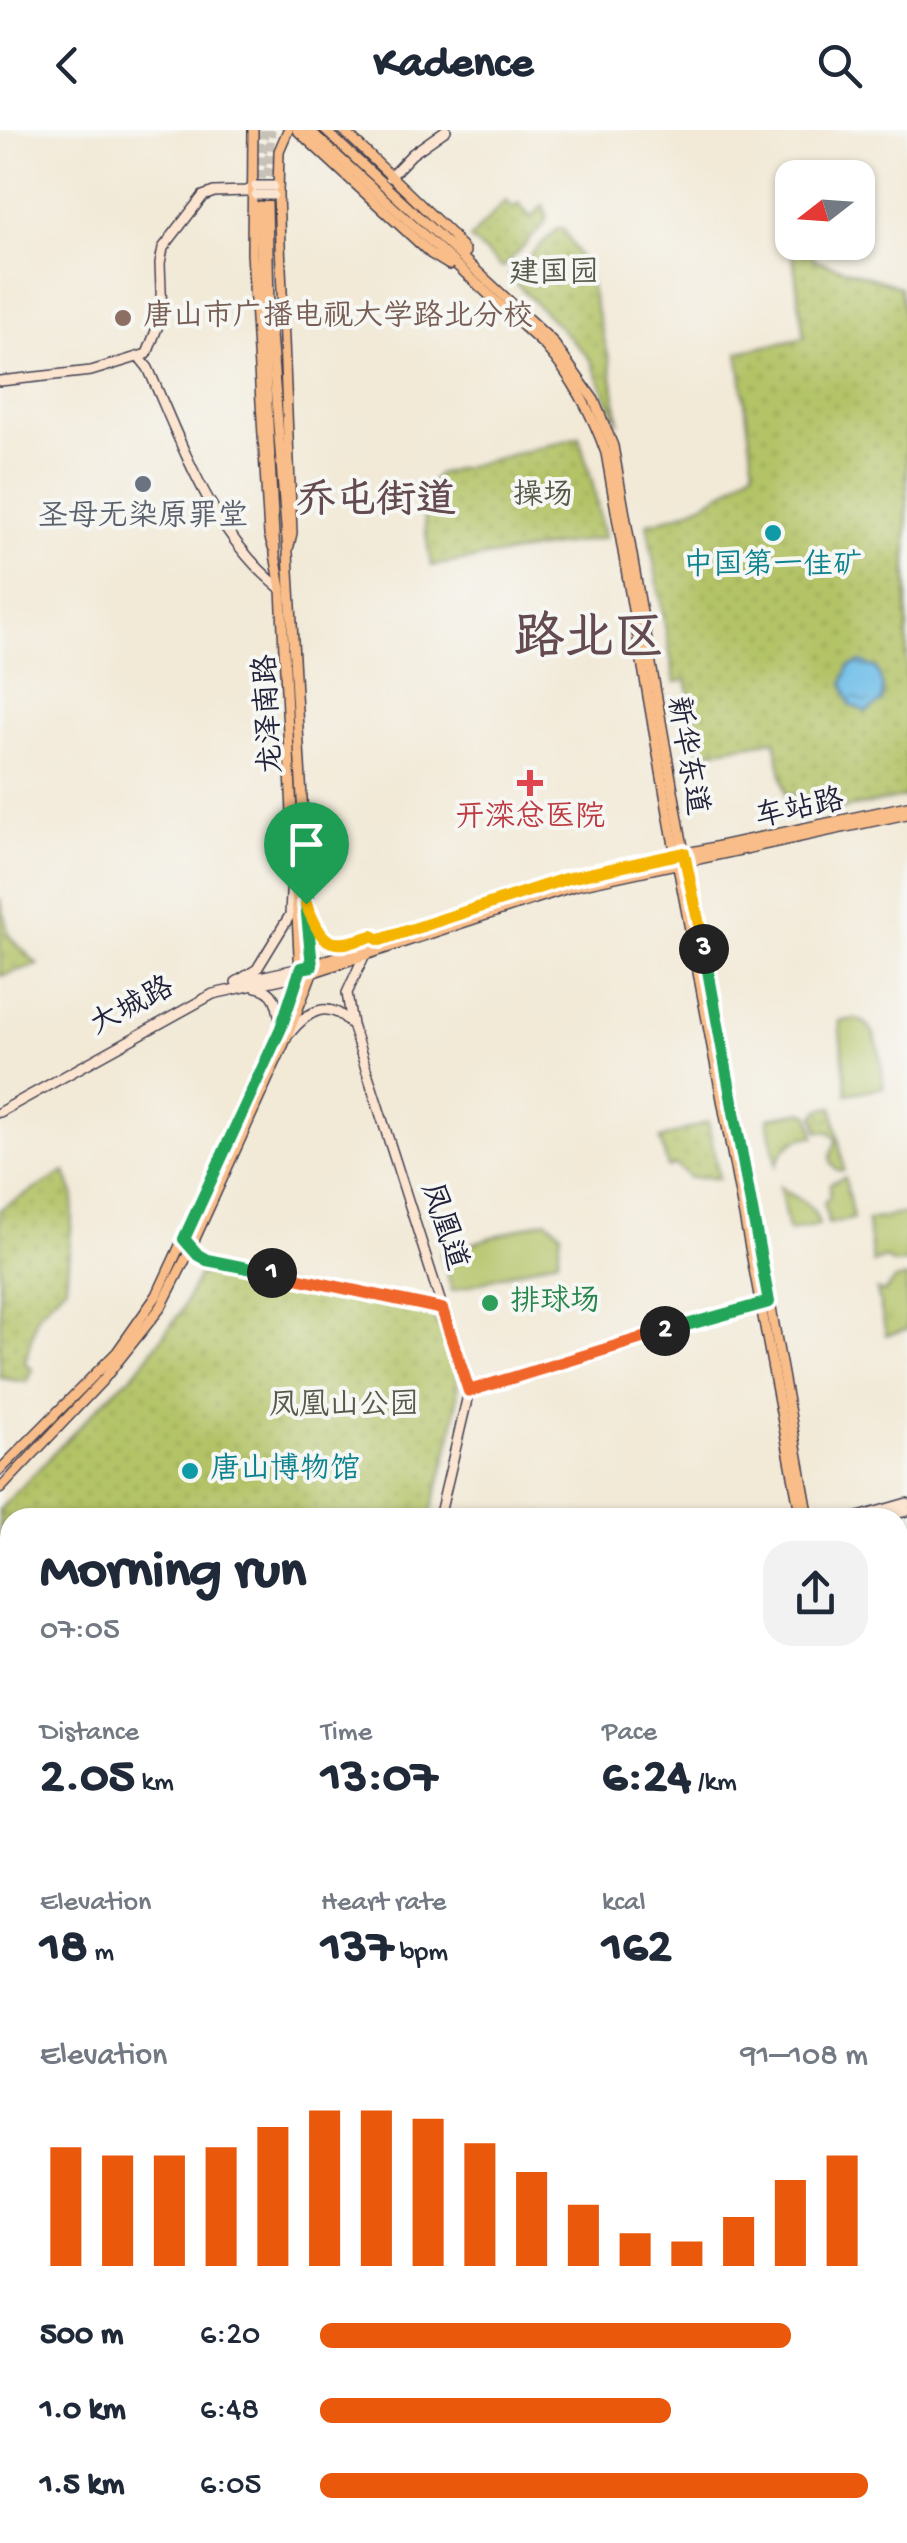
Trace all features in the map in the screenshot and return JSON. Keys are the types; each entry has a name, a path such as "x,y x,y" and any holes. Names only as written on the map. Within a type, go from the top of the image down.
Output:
{"main road":[{"path":"253,130 263,193"},
{"path":"263,193 288,130"},
{"path":"297,130 430,254 474,273"},
{"name":"新华东道","path":"309,130 430,243 474,273"},
{"name":"新华东道","path":"326,130 443,239 565,370 588,407 606,454 803,1508"},
{"path":"344,130 452,234 474,273"},
{"name":"龙泽南路","path":"0,1489 103,1380 161,1307 284,1032 306,970 288,553 292,534 263,193"},
{"name":"龙泽南路","path":"263,193 262,310 275,554 281,589 295,858 306,970"},
{"name":"车站路","path":"306,970 574,886 907,806"},
{"name":"车站路","path":"306,970 380,940 565,879 907,814"},
{"path":"306,904 316,931 330,941 346,945 372,936 380,940"},
{"name":"龙泽南路","path":"0,1470 117,1352 187,1243"}],"street":[{"path":"390,177 412,154 446,130"},
{"path":"0,381 91,371 140,358 150,350 162,315 163,248 203,196 214,192 263,193"},
{"path":"140,358 215,513 266,577 281,589"},
{"path":"232,987 257,968 290,915 295,858"},
{"name":"凤凰道","path":"364,954 347,993 352,1025 469,1391"},
{"path":"232,987 306,970"},
{"path":"232,987 258,987 272,994 284,1032 321,1009 338,1012 352,1025"},
{"name":"大城路","path":"0,1112 134,1035 232,987"},
{"path":"187,1243 207,1260 442,1309"},
{"path":"440,1508 469,1391 765,1302"}],"green space":[{"path":"505,201 514,208 519,203 531,218 543,205 547,215 545,223 501,267 470,239"},
{"name":"建国园","path":"558,228 563,229 585,266 610,362 619,424 590,359 509,276"},
{"path":"794,260 816,260 900,287 907,334 907,797 799,817 795,794 786,795 775,740 701,753 687,680 675,682 647,523 704,503 754,469 738,352 804,338"},
{"name":"操场","path":"579,437 604,538 431,566 424,506 438,474"},
{"path":"0,898 9,936 38,965 0,976"},
{"path":"857,1019 865,1023 875,1038 884,1087 847,1094 839,1021"},
{"path":"833,1107 844,1170 839,1171 830,1160 836,1139 830,1132 818,1131 815,1115 821,1109"},
{"path":"803,1112 810,1115 815,1137 791,1144 776,1165 768,1118"},
{"path":"708,1122 719,1178 690,1178 675,1165 668,1168 660,1139"},
{"path":"65,1172 74,1197 66,1285 37,1315 25,1363 32,1369 27,1382 0,1378 0,1209"},
{"path":"845,1177 853,1219 828,1224 824,1202 830,1197 830,1183"},
{"path":"780,1187 809,1206 819,1225 788,1231"},
{"path":"907,1213 907,1262 894,1264 885,1258 873,1263 867,1220"},
{"path":"547,1220 561,1232 558,1259 452,1291 441,1253"},
{"name":"凤凰山公园","path":"213,1269 432,1315 447,1337 455,1361 457,1387 450,1441 432,1508 1,1508 137,1371 180,1313 198,1276"},
{"path":"907,1277 907,1330 886,1335 877,1290 885,1292 895,1280"}],"water":[{"path":"861,662 877,669 883,688 882,701 867,712 850,705 843,683 849,666"}],"tunnel":[{"path":"260,206 264,130"},
{"path":"267,190 271,130"}],"place":[{"name":"唐山市广播电视大学路北分校","path":"123,318"},
{"name":"圣母无染原罪堂","path":"143,484"},
{"name":"中国第一佳矿","path":"773,533"},
{"name":"开滦总医院","path":"530,783"},
{"name":"排球场","path":"490,1303"},
{"name":"唐山博物馆","path":"190,1471"}],"district":[{"name":"乔屯街道","path":"376,503"},
{"name":"路北区","path":"589,642"}],"route":[{"path":"684,853 722,1037 769,1302 469,1391 442,1309 198,1255 184,1239 281,1028 301,968 312,966 306,904 316,931 330,941 346,945 372,936 380,940 565,879 684,853"}]}
